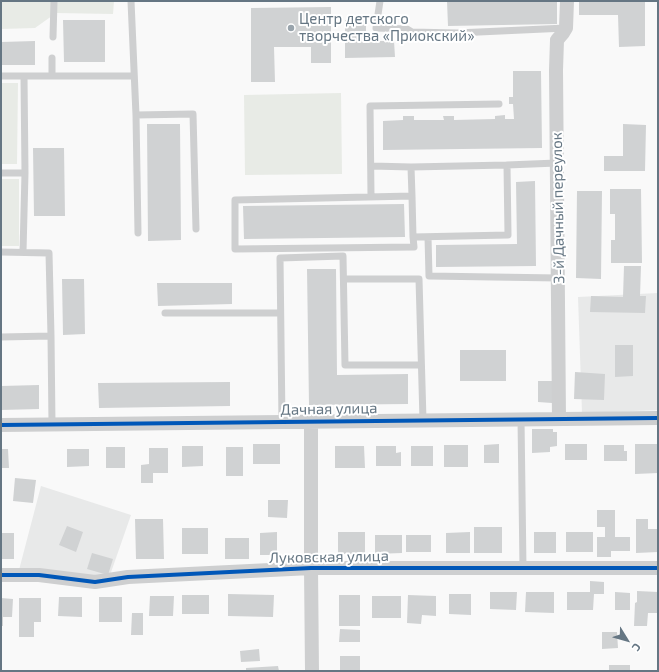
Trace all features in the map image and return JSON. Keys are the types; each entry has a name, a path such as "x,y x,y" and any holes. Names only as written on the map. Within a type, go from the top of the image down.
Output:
{"street":[{"name":"3-й Дачный переулок","path":"559,419 556,70 557,40 566,28 567,1"},
{"name":"Дачная улица","path":"1,425 658,418"},
{"path":"311,421 312,671"},
{"name":"Луковская улица","path":"1,576 39,575 95,582 128,577 311,568 658,568"}],"lane":[{"path":"53,37 54,1"},
{"path":"131,1 136,115 138,233"},
{"path":"380,1 376,28 407,29 412,32 457,33 566,28"},
{"path":"52,58 52,76"},
{"path":"1,76 134,76"},
{"path":"23,252 25,173 24,76"},
{"path":"371,196 372,166 370,106 499,104"},
{"path":"136,115 193,114 196,229"},
{"path":"372,166 557,163"},
{"path":"413,237 508,235 506,165"},
{"path":"411,166 414,247 235,249 235,200 412,196"},
{"path":"1,173 25,173"},
{"path":"428,237 429,276 558,278"},
{"path":"1,252 49,253 52,424"},
{"path":"282,422 280,258 343,256 345,365 421,365"},
{"path":"344,279 419,279 423,420"},
{"path":"164,313 280,313"},
{"path":"1,337 51,336"},
{"path":"521,419 523,568"}],"shaded area":[{"path":"1,1 114,1 113,14 56,13 35,28 1,29"},
{"path":"1,83 18,83 17,164 1,164"},
{"path":"341,93 342,174 245,175 244,95"},
{"path":"1,179 19,179 19,246 1,246"},
{"path":"658,293 658,410 582,413 578,297"},
{"path":"41,486 131,515 109,578 19,570"}],"building":[{"path":"447,1 557,1 557,24 448,26"},
{"path":"579,1 645,1 645,46 619,47 618,15 579,15"},
{"name":"Центр детского творчества «Приокский»","path":"331,7 331,63 311,63 311,47 274,47 275,82 251,82 251,8"},
{"path":"63,20 105,20 105,62 64,62"},
{"path":"345,20 366,20 366,41 394,41 395,57 345,58"},
{"path":"35,41 35,65 1,65 1,42"},
{"path":"513,71 541,71 542,148 383,150 383,121 403,120 403,116 414,116 414,120 444,120 443,116 454,116 454,120 495,119 495,116 505,115 505,119 514,119 513,104 509,104 509,97 513,97"},
{"path":"147,124 180,124 181,240 148,241"},
{"path":"623,124 646,125 645,171 604,171 604,156 623,156"},
{"path":"33,148 64,148 65,216 34,216"},
{"path":"535,181 536,266 436,267 436,245 517,244 516,182"},
{"path":"610,189 641,189 642,263 611,263 611,240 615,240 615,214 610,214"},
{"path":"577,191 602,191 601,279 576,278"},
{"path":"404,204 405,237 244,239 243,206"},
{"path":"624,266 641,266 640,296 646,296 645,313 590,312 591,296 623,297"},
{"path":"307,269 336,269 337,375 408,374 408,404 309,405"},
{"path":"62,279 84,279 85,334 63,335"},
{"path":"157,283 232,283 232,304 158,306"},
{"path":"615,345 633,345 633,376 615,377"},
{"path":"460,350 506,350 506,381 460,381"},
{"path":"575,372 605,374 604,400 574,399"},
{"path":"538,381 553,381 552,403 538,402"},
{"path":"230,382 230,406 99,408 98,383"},
{"path":"39,385 39,409 1,410 1,386"},
{"path":"532,429 553,429 553,432 557,432 557,446 550,447 550,452 532,453"},
{"path":"253,444 280,444 280,464 253,464"},
{"path":"499,444 499,463 484,463 484,445"},
{"path":"565,444 587,444 587,460 565,460"},
{"path":"635,444 658,444 658,473 635,474"},
{"path":"444,445 468,445 468,467 444,467"},
{"path":"604,445 624,445 624,451 627,451 627,461 604,461"},
{"path":"182,446 203,446 203,466 182,467"},
{"path":"335,446 364,446 365,468 335,468"},
{"path":"376,446 396,446 396,453 401,452 401,466 376,466"},
{"path":"411,446 433,446 433,466 411,466"},
{"path":"106,447 125,447 125,468 106,468"},
{"path":"226,447 243,447 243,476 226,476"},
{"path":"149,448 168,448 168,473 153,473 153,483 141,483 141,465 149,464"},
{"path":"1,449 8,449 9,468 1,468"},
{"path":"67,449 89,449 89,466 67,467"},
{"path":"15,478 36,480 33,503 13,501"},
{"path":"268,500 288,500 287,518 268,517"},
{"path":"597,510 615,510 615,537 630,537 630,551 611,551 611,557 597,557 597,537 605,537 605,527 597,527"},
{"path":"135,519 163,519 164,559 136,559"},
{"path":"636,519 648,519 648,529 658,529 658,552 636,553"},
{"path":"67,526 83,532 76,552 59,545"},
{"path":"474,527 502,527 502,553 474,553"},
{"path":"182,528 208,528 208,554 182,554"},
{"path":"277,532 277,555 260,555 260,533"},
{"path":"338,532 365,532 365,554 338,554"},
{"path":"470,532 470,553 446,553 446,533"},
{"path":"534,532 556,532 556,553 534,553"},
{"path":"566,532 593,532 593,552 566,552"},
{"path":"1,533 14,533 14,559 1,559"},
{"path":"375,535 402,535 402,553 375,554"},
{"path":"406,535 431,535 431,552 406,552"},
{"path":"225,538 249,538 249,559 225,559"},
{"path":"92,553 113,559 108,575 87,569"},
{"path":"590,581 604,582 604,594 594,594 593,610 567,610 567,592 590,592"},
{"path":"637,591 658,592 658,613 648,613 647,626 634,626"},
{"path":"490,592 517,592 516,610 490,609"},
{"path":"526,592 554,592 554,613 525,612"},
{"path":"615,592 630,593 630,610 615,610"},
{"path":"228,594 274,595 273,617 228,616"},
{"path":"449,594 471,594 471,615 449,614"},
{"path":"182,595 209,595 209,614 182,614"},
{"path":"339,595 360,595 360,626 339,626"},
{"path":"408,595 436,596 436,616 422,615 421,624 407,623"},
{"path":"150,596 174,596 173,616 149,616"},
{"path":"372,596 401,596 401,618 372,618"},
{"path":"59,597 82,597 82,617 58,616"},
{"path":"99,597 122,597 122,622 99,622"},
{"path":"1,598 13,599 12,617 3,617 3,626 1,626"},
{"path":"19,598 41,598 41,622 34,622 34,637 19,637"},
{"path":"132,613 143,613 143,635 131,635"},
{"path":"340,629 360,630 360,642 339,642"},
{"path":"602,632 617,632 618,648 602,649"},
{"path":"259,649 260,661 241,662 240,651"},
{"path":"340,656 360,656 360,671 340,671"},
{"path":"609,665 630,665 630,671 609,671"},
{"path":"278,666 279,671 246,671 246,668"}],"cycle path":[{"path":"1,425 658,418"},
{"path":"1,575 39,575 95,582 128,577 311,568 658,568"}],"place":[{"name":"Центр детского творчества «Приокский»","path":"291,28"}]}
